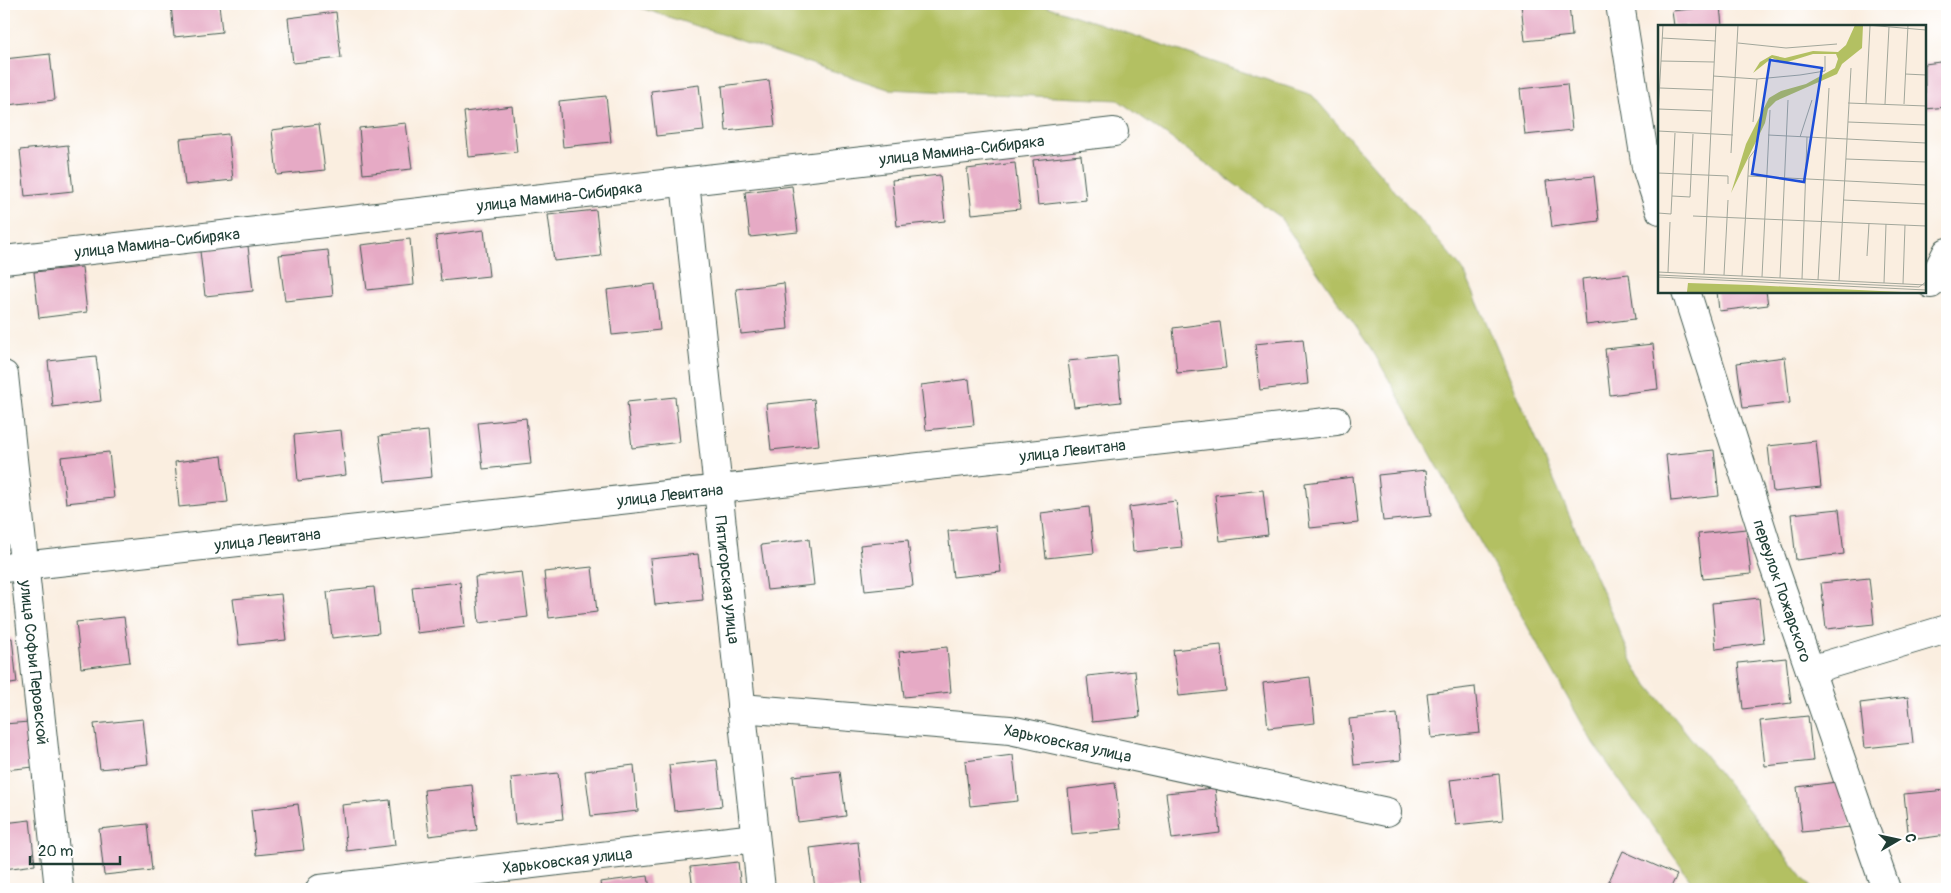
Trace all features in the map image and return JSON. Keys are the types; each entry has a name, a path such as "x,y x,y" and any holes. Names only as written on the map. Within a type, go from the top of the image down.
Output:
{"street":[{"path":"1620,4 1646,168 1658,204"},
{"name":"улица Мамина-Сибиряка","path":"4,260 1114,132"},
{"name":"Пятигорская улица","path":"686,182 761,889"},
{"path":"1930,284 1947,252"},
{"name":"переулок Пожарского","path":"1686,292 1765,540 1886,889"},
{"name":"улица Софьи Перовской","path":"4,375 14,567 59,889"},
{"name":"улица Левитана","path":"14,567 1336,421"},
{"path":"1810,670 1947,629"},
{"name":"Харьковская улица","path":"741,708 1010,730 1387,812"},
{"name":"Харьковская улица","path":"320,889 755,838"}],"green space":[{"path":"629,4 1040,4 1312,95 1464,271 1636,670 1812,889 1697,889 1593,743 1374,353 1279,216 1118,100 888,89"}],"building":[{"path":"171,4 219,4 222,32 174,37"},
{"path":"1521,4 1569,4 1572,36 1525,41"},
{"path":"1720,6 1722,25 1674,25 1672,11"},
{"path":"336,12 341,58 293,63 288,18"},
{"path":"50,54 55,100 7,105 4,59"},
{"path":"1947,61 1947,107 1926,109 1926,64"},
{"path":"769,80 775,126 726,131 722,86"},
{"path":"1567,84 1572,130 1525,135 1520,89"},
{"path":"699,85 704,131 656,136 651,91"},
{"path":"606,96 611,142 563,147 559,101"},
{"path":"512,106 517,152 469,157 464,112"},
{"path":"406,123 412,169 363,174 359,128"},
{"path":"319,124 325,170 277,175 272,130"},
{"path":"228,134 233,180 185,185 180,139"},
{"path":"68,145 73,191 25,196 20,150"},
{"path":"1081,155 1086,200 1038,205 1033,160"},
{"path":"1015,163 1020,209 972,214 967,169"},
{"path":"940,175 945,221 897,226 892,180"},
{"path":"1594,176 1599,221 1552,227 1546,181"},
{"path":"792,186 798,232 750,237 745,192"},
{"path":"596,210 601,256 554,261 548,215"},
{"path":"484,230 489,276 441,281 436,236"},
{"path":"410,239 414,285 367,290 361,245"},
{"path":"248,246 253,291 205,296 200,251"},
{"path":"328,250 333,296 285,301 279,255"},
{"path":"82,267 87,312 39,318 34,272"},
{"path":"1629,274 1635,319 1586,325 1582,279"},
{"path":"784,283 788,329 741,334 736,289"},
{"path":"655,284 660,330 612,335 607,290"},
{"path":"1717,292 1766,292 1768,305 1719,311"},
{"path":"1220,322 1226,368 1177,373 1173,328"},
{"path":"1303,339 1308,384 1260,390 1255,344"},
{"path":"1653,344 1658,389 1610,395 1605,349"},
{"path":"96,356 101,401 53,407 48,361"},
{"path":"1117,356 1121,402 1074,407 1068,361"},
{"path":"1785,357 1790,403 1743,408 1737,363"},
{"path":"969,379 974,425 926,430 921,385"},
{"path":"675,397 680,442 632,448 627,402"},
{"path":"814,399 819,445 771,450 766,404"},
{"path":"526,418 531,464 483,469 478,423"},
{"path":"341,430 346,475 298,481 294,435"},
{"path":"428,431 432,477 385,482 379,436"},
{"path":"1816,441 1821,487 1773,492 1768,446"},
{"path":"1714,450 1719,496 1671,501 1666,455"},
{"path":"109,452 114,498 66,503 61,457"},
{"path":"222,456 228,502 179,507 175,462"},
{"path":"1426,470 1431,516 1383,521 1378,475"},
{"path":"1353,477 1358,523 1310,528 1305,483"},
{"path":"1263,490 1268,535 1220,541 1215,495"},
{"path":"1176,501 1182,547 1133,552 1129,507"},
{"path":"1089,507 1094,553 1046,558 1041,513"},
{"path":"1839,509 1844,554 1796,560 1791,514"},
{"path":"996,526 1001,572 953,577 948,531"},
{"path":"1746,529 1751,574 1703,579 1698,534"},
{"path":"809,539 814,585 767,590 761,545"},
{"path":"908,540 913,586 865,591 860,545"},
{"path":"698,554 703,600 655,605 650,559"},
{"path":"592,567 597,612 549,618 544,572"},
{"path":"522,572 528,617 479,623 475,577"},
{"path":"1869,578 1874,624 1826,629 1821,583"},
{"path":"460,582 465,627 417,633 412,587"},
{"path":"374,587 379,633 332,638 327,592"},
{"path":"281,594 286,640 239,645 233,599"},
{"path":"1759,598 1764,643 1716,649 1712,603"},
{"path":"124,617 130,662 81,668 76,622"},
{"path":"12,638 17,683 4,685 4,639"},
{"path":"1221,645 1226,691 1179,696 1173,650"},
{"path":"947,647 951,692 904,697 899,652"},
{"path":"1786,658 1791,703 1743,709 1738,663"},
{"path":"1135,671 1140,717 1092,722 1087,676"},
{"path":"1310,677 1315,723 1268,728 1263,683"},
{"path":"1475,687 1480,733 1432,738 1427,693"},
{"path":"1908,697 1913,743 1865,748 1860,703"},
{"path":"1397,714 1401,760 1354,765 1349,719"},
{"path":"1808,716 1813,761 1765,766 1760,721"},
{"path":"143,719 148,764 100,769 94,724"},
{"path":"29,722 34,767 4,770 4,724"},
{"path":"1013,755 1018,801 970,806 965,761"},
{"path":"717,760 722,806 674,811 669,765"},
{"path":"634,765 638,811 591,816 585,771"},
{"path":"840,771 846,816 798,822 793,776"},
{"path":"558,773 563,819 515,824 511,778"},
{"path":"1499,774 1503,820 1456,825 1450,780"},
{"path":"1845,781 1850,827 1802,832 1797,787"},
{"path":"1115,783 1121,829 1072,834 1068,789"},
{"path":"472,785 477,830 429,836 424,790"},
{"path":"1215,788 1220,833 1172,839 1166,793"},
{"path":"1947,790 1947,835 1909,840 1904,794"},
{"path":"390,800 395,845 347,851 342,805"},
{"path":"298,804 304,850 256,855 251,810"},
{"path":"30,820 35,865 4,869 4,823"},
{"path":"147,824 152,870 104,875 99,829"},
{"path":"858,842 863,888 815,889 810,848"},
{"path":"1623,851 1677,875 1670,889 1622,889 1608,883"},
{"path":"738,862 741,889 693,889 690,867"},
{"path":"1943,869 1947,869 1947,889 1945,889"},
{"path":"648,876 650,889 601,889 600,882"}]}
